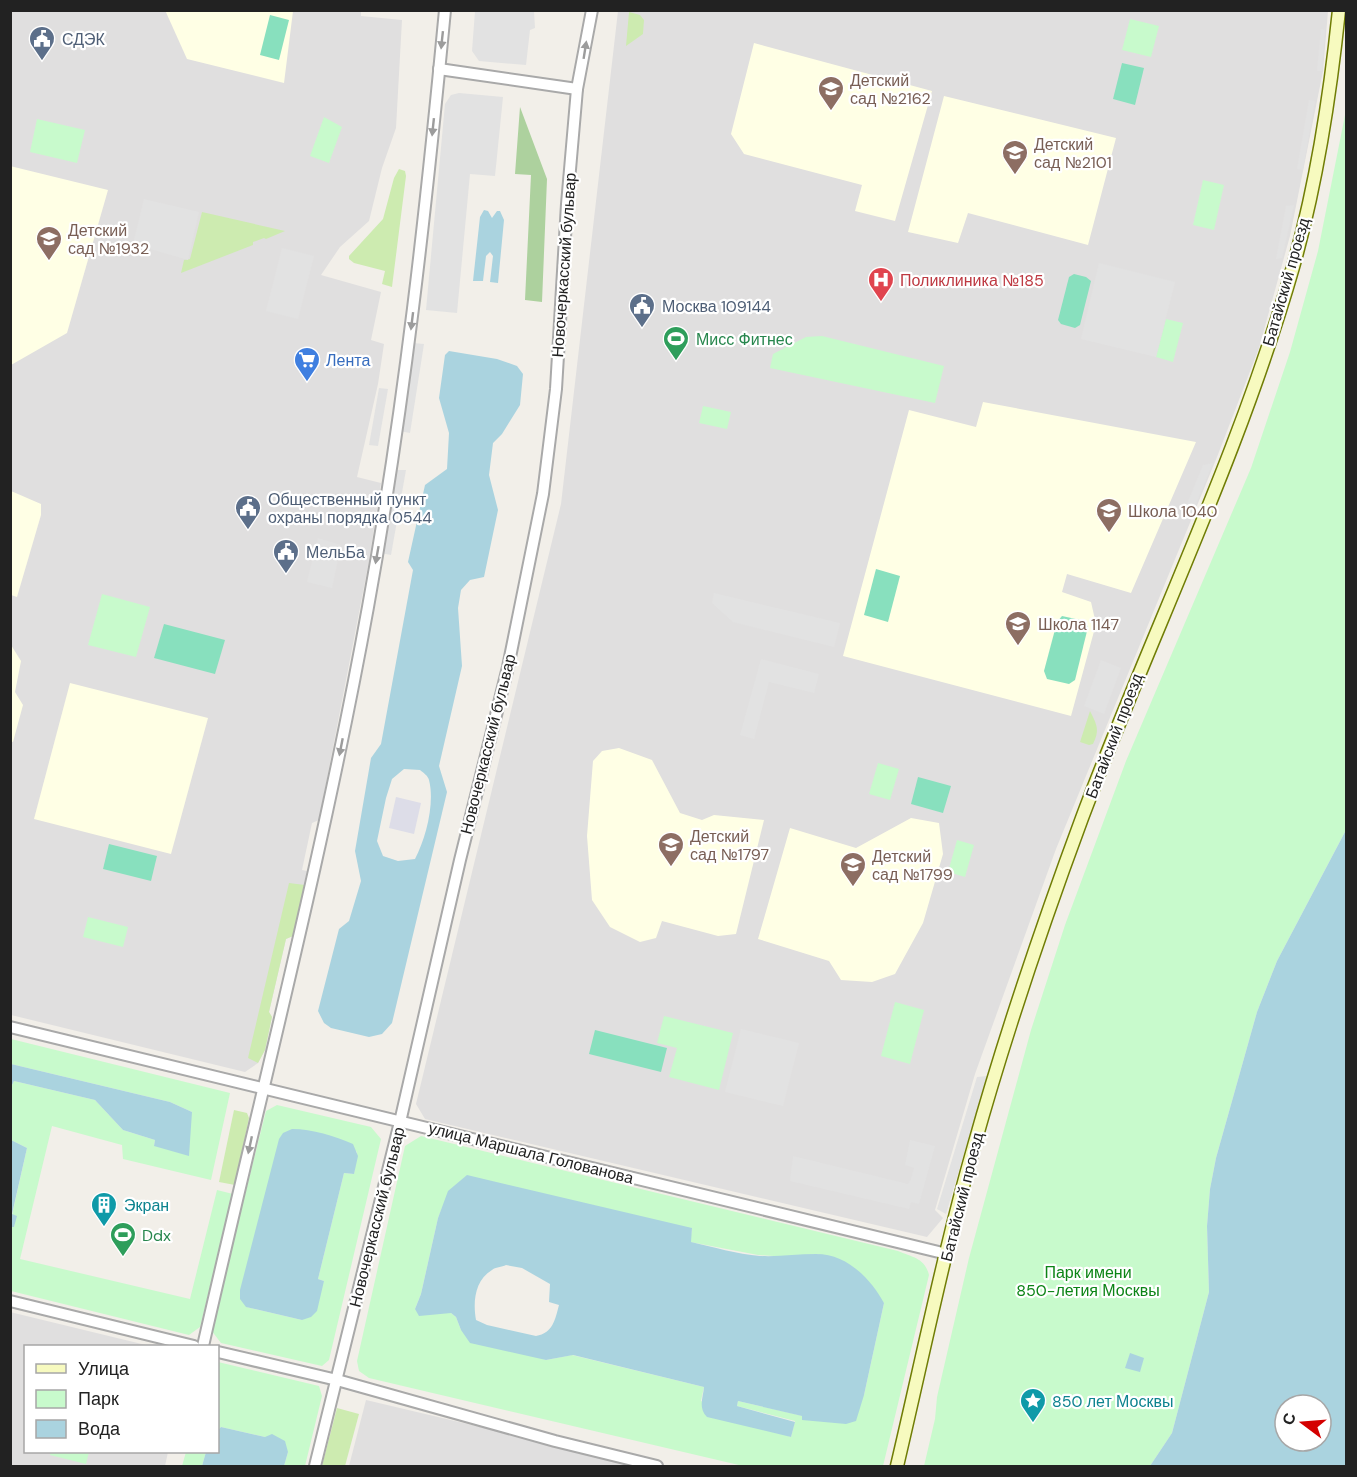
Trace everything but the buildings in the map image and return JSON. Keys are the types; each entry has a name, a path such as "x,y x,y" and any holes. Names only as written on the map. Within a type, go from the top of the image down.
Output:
{"main road":[{"name":"Батайский проезд","path":"897,1467 973,1148 1040,935 1106,754 1231,449 1293,267 1332,83 1339,10"}],"street":[{"path":"203,1345 312,883 370,597 392,465 409,340 445,10"},
{"name":"Новочеркасский бульвар","path":"315,1467 508,667 543,494 557,372 567,204 577,89 592,10"},
{"path":"440,69 577,89"},
{"name":"улица Маршала Голованова","path":"10,1027 947,1254"},
{"path":"10,1301 186,1345"},
{"path":"219,1352 337,1380 555,1442 657,1467"}],"shaded area":[{"path":"165,10 293,11 284,83 187,59"},
{"path":"361,10 361,16 402,20 396,128 382,168 369,221 340,247 321,275 381,292 371,340 384,344 378,384 357,477 381,483 369,561 319,820 312,823 302,870 307,871 293,936 286,939 269,1012 272,1017 265,1050 258,1063 245,1072 11,1015 11,11"},
{"path":"475,11 534,11 535,28 530,30 526,65 479,61 472,51"},
{"path":"618,11 1328,11 1323,71 1290,236 1259,348 1217,457 1056,849 975,1074 935,1210 943,1218 927,1237 425,1119 416,1104 561,504"},
{"path":"1321,29 1325,30 1322,71 1317,71"},
{"name":"Детский сад №2162","path":"754,43 932,91 895,221 855,211 862,185 744,154 731,134"},
{"path":"459,93 503,97 495,176 470,174 457,313 426,310 445,104 451,95"},
{"name":"Детский сад №2101","path":"944,96 1116,138 1088,245 968,213 958,243 908,232"},
{"path":"1309,100 1315,101 1303,170 1297,169"},
{"name":"Детский сад №1932","path":"10,166 108,190 67,333 11,365"},
{"path":"144,199 199,212 188,260 133,244"},
{"path":"1294,205 1282,258 1276,259 1286,206"},
{"path":"282,248 314,256 298,319 266,311"},
{"path":"1099,263 1175,282 1156,357 1081,339"},
{"path":"413,343 424,344 410,433 399,431"},
{"path":"379,388 388,389 378,446 369,445"},
{"path":"983,402 1196,442 1131,593 1067,574 1062,592 1091,602 1096,624 1071,716 843,656 909,410 976,427"},
{"path":"1213,463 1191,516 1182,516 1203,465"},
{"path":"394,470 406,470 391,555 380,553"},
{"path":"11,491 41,504 41,515 17,597 11,595"},
{"path":"318,538 341,545 332,588 307,582"},
{"path":"714,593 840,623 834,647 733,622 712,603"},
{"path":"11,645 21,661 15,692 23,705 13,742 10,741"},
{"path":"761,659 819,674 814,693 769,682 754,739 740,735"},
{"path":"1101,660 1121,668 1104,714 1084,706"},
{"path":"70,683 208,718 171,854 34,819"},
{"name":"Детский сад №1797","path":"619,748 652,760 680,813 702,820 714,815 764,820 736,934 718,936 662,921 656,938 640,942 610,927 592,900 587,836 593,761 602,751"},
{"path":"396,797 421,803 414,834 389,828"},
{"name":"Детский сад №1799","path":"911,818 939,823 943,854 923,923 895,974 872,982 841,980 829,961 758,939 790,828 856,848"},
{"path":"741,1029 799,1043 783,1106 725,1092"},
{"path":"987,1076 946,1214 937,1209 977,1077"},
{"path":"910,1140 935,1146 919,1204 911,1202 909,1209 790,1181 793,1156 908,1184 914,1168 905,1165"},
{"path":"10,1312 146,1345 24,1345 24,1453 168,1453 165,1466 11,1466"},
{"path":"366,1400 645,1466 349,1466"}],"green space":[{"path":"629,12 640,15 644,20 643,34 626,46"},
{"path":"270,15 289,20 279,60 260,55"},
{"path":"1130,19 1159,26 1151,57 1122,50"},
{"path":"1122,63 1144,68 1135,105 1113,99"},
{"path":"520,107 547,179 542,302 525,300 531,175 515,174"},
{"name":"Парк имени 850-летия Москвы","path":"1346,110 1346,830 1277,961 1257,1012 1216,1158 1210,1189 1207,1226 1209,1292 1172,1433 1150,1466 924,1466 935,1419 937,1397 969,1258 1031,1030 1065,925 1126,761 1251,468 1290,352 1318,251"},
{"path":"324,117 342,127 329,163 310,156"},
{"path":"37,119 85,130 77,163 30,152"},
{"path":"399,169 405,171 406,176 392,287 382,284 385,271 354,263 349,256 383,219 394,178"},
{"path":"1203,180 1224,185 1214,230 1193,225"},
{"path":"202,212 285,231 181,273 184,260 190,259"},
{"path":"1074,274 1091,281 1080,325 1075,328 1061,324 1058,320 1069,277"},
{"path":"1166,319 1183,323 1173,362 1156,357"},
{"path":"822,336 944,366 935,403 770,368 773,354 806,337"},
{"path":"703,406 731,412 727,429 699,423"},
{"path":"876,569 900,576 888,622 864,615"},
{"path":"102,594 150,607 136,657 88,645"},
{"path":"1062,616 1085,621 1088,627 1075,680 1069,684 1047,679 1044,671 1057,622"},
{"path":"164,624 225,640 215,674 154,658"},
{"path":"1090,711 1097,731 1093,744 1089,745 1080,742"},
{"path":"878,763 899,769 890,800 869,794"},
{"path":"918,777 951,786 943,813 911,804"},
{"path":"957,840 974,845 965,877 948,872"},
{"path":"109,844 157,856 151,881 103,869"},
{"path":"289,883 305,885 293,936 286,939 269,1012 272,1017 265,1050 258,1063 248,1058"},
{"path":"88,917 128,927 123,947 83,937"},
{"path":"895,1002 924,1010 910,1064 881,1056"},
{"path":"664,1016 733,1033 719,1090 669,1077 677,1048 657,1043"},
{"path":"595,1030 667,1048 661,1072 589,1054"},
{"path":"11,1039 230,1093 211,1180 123,1159 122,1145 52,1126 20,1259 190,1299 217,1190 233,1194 200,1327 189,1335 11,1291 11,1227 14,1227 16,1216 12,1215 27,1148 11,1140 11,1087 14,1081 95,1100 123,1130 155,1140 154,1146 192,1112 170,1102 11,1064"},
{"path":"277,1105 371,1127 381,1139 329,1360 322,1366 221,1343 211,1330 266,1111","holes":["357,1151 354,1174 344,1173 318,1279 324,1281 302,1320 247,1307"]},
{"path":"234,1110 247,1113 249,1118 235,1185 219,1182"},
{"path":"421,1136 898,1251 917,1259 927,1269 929,1275 883,1466 743,1466 369,1378 359,1371 357,1361 405,1146","holes":["442,1208 692,1229 690,1242 758,1255 788,1257 818,1254 884,1303 864,1395 802,1420 803,1416 738,1401 737,1406 795,1421 791,1437 701,1401 704,1387 572,1355 546,1360 461,1330 456,1317 451,1313 415,1309 421,1294"]},
{"path":"219,1362 319,1386 322,1396 305,1466 284,1466 288,1452 265,1437 221,1427 219,1429"},
{"path":"337,1408 359,1414 345,1466 322,1466"},
{"path":"51,1453 89,1453 86,1464 50,1455"},
{"path":"186,1453 206,1453 202,1466 182,1466"}],"water":[{"path":"484,210 488,211 492,218 497,211 500,211 504,220 498,283 490,282 493,256 490,252 486,256 483,281 473,281 480,217"},
{"path":"449,351 497,359 517,366 523,374 520,405 502,434 493,443 489,475 498,510 484,577 470,580 461,590 458,608 462,666 439,766 447,792 392,1023 382,1034 369,1037 331,1028 324,1023 318,1011 339,929 349,921 361,881 355,851 371,758 381,744 413,570 408,562 425,485 447,469 449,433 439,398 445,355","holes":["404,769 420,770 428,777 431,789 426,831 415,859 398,861 383,856 377,841 386,798 392,779"]},
{"path":"1346,830 1346,1466 1150,1466 1172,1433 1209,1292 1207,1226 1210,1189 1216,1158 1257,1012 1277,961"},
{"path":"11,1064 170,1102 192,1112 189,1156 154,1146 155,1140 123,1130 95,1100 14,1081 11,1087"},
{"path":"292,1129 308,1130 353,1144 358,1156 354,1174 344,1173 318,1279 324,1281 317,1311 311,1317 302,1320 246,1307 240,1299 240,1290 279,1139 283,1133"},
{"path":"11,1140 27,1148 12,1214 17,1216 14,1227 10,1227"},
{"path":"467,1175 692,1228 691,1242 725,1250 760,1256 827,1255 847,1263 865,1277 884,1303 856,1421 846,1424 802,1420 802,1416 738,1401 737,1406 795,1422 791,1437 707,1417 702,1406 704,1387 573,1355 546,1360 470,1343 456,1317 451,1313 419,1316 415,1309 421,1294 438,1218 448,1191","holes":["506,1265 522,1268 550,1284 549,1302 559,1305 550,1329 536,1336 487,1325 476,1320 476,1293 481,1280 495,1268"]},
{"path":"1130,1353 1144,1358 1140,1372 1125,1368"},
{"path":"221,1427 265,1437 272,1434 285,1441 288,1452 284,1466 202,1466 206,1453 219,1453 219,1429"}],"place":[{"name":"СДЭК","path":"42,62"},
{"name":"Детский сад №2162","path":"831,112"},
{"name":"Детский сад №2101","path":"1015,176"},
{"name":"Детский сад №1932","path":"49,262"},
{"name":"Поликлиника №185","path":"881,303"},
{"name":"Москва 109144","path":"642,329"},
{"name":"Мисс Фитнес","path":"676,362"},
{"name":"Лента","path":"307,383"},
{"name":"Общественный пункт охраны порядка 0544","path":"248,531"},
{"name":"Школа 1040","path":"1109,534"},
{"name":"МельБа","path":"286,575"},
{"name":"Школа 1147","path":"1018,647"},
{"name":"Детский сад №1797","path":"671,868"},
{"name":"Детский сад №1799","path":"853,888"},
{"name":"Экран","path":"104,1228"},
{"name":"Ddx","path":"123,1258"},
{"name":"850 лет Москвы","path":"1033,1424"}]}
